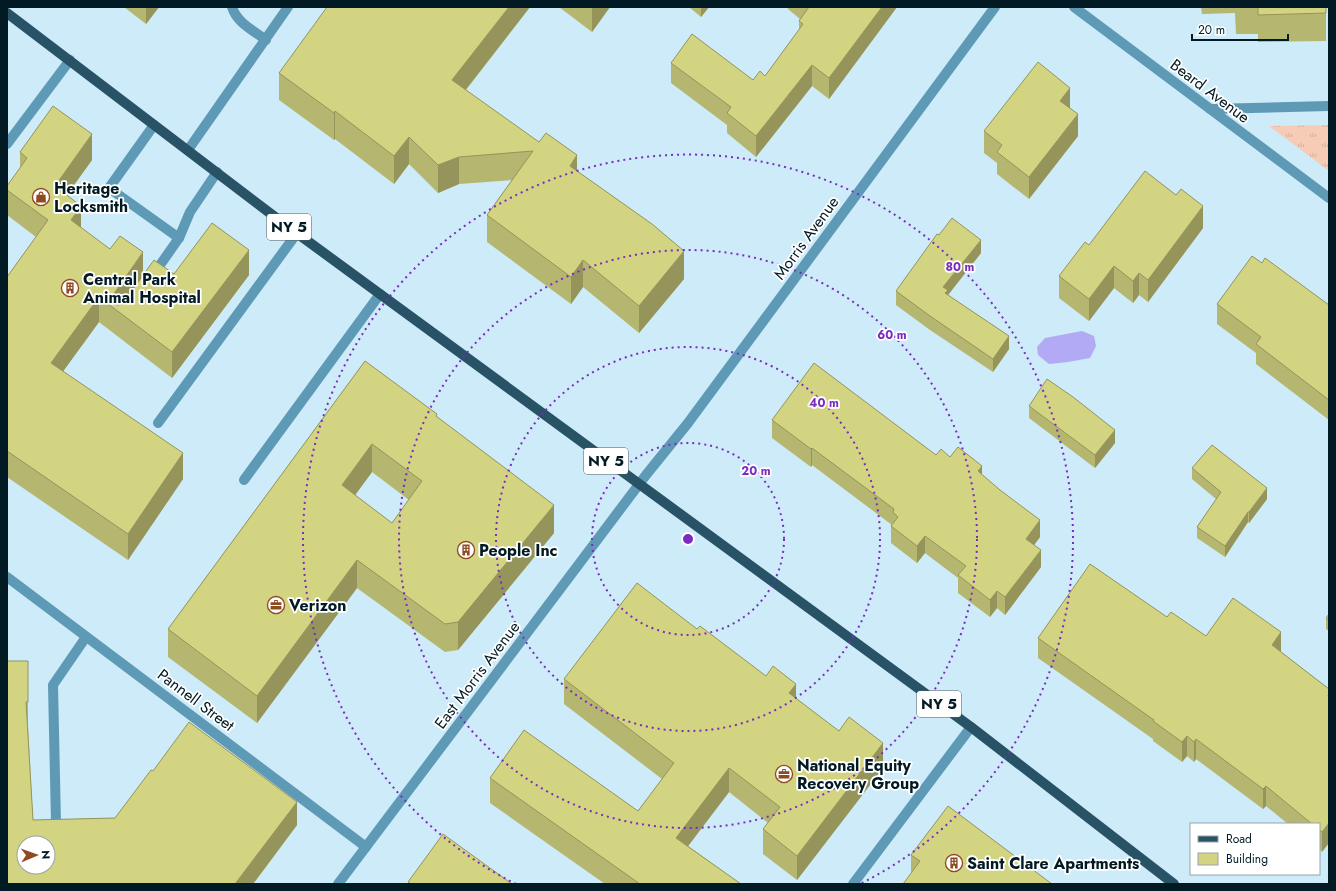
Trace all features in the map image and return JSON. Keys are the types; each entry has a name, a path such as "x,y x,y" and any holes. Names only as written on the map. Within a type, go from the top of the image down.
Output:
{"main road":[{"name":"NY 5","path":"7,13 297,233 971,727 1174,884"}],"street":[{"path":"232,7 242,23 266,40"},
{"path":"188,150 288,7"},
{"name":"Morris Avenue","path":"639,485 688,423 995,7"},
{"name":"Beard Avenue","path":"1074,7 1329,198"},
{"path":"7,144 70,60"},
{"path":"1210,109 1329,106"},
{"path":"154,125 109,188 179,238"},
{"path":"149,281 179,238 190,212 217,172"},
{"path":"158,423 297,233"},
{"path":"244,480 380,294"},
{"name":"East Morris Avenue","path":"338,884 639,485"},
{"name":"Pannell Street","path":"7,577 366,846"},
{"path":"56,823 53,685 86,637"},
{"path":"853,884 971,727"}],"green space":[{"path":"1329,125 1329,171 1269,126"}],"shaded area":[{"path":"1082,331 1094,336 1096,346 1090,358 1049,364 1038,355 1037,347 1045,338"}],"building":[{"path":"327,7 509,7 452,80 539,142 546,133 577,155 570,166 652,224 684,251 639,306 583,260 571,277 487,215 533,151 459,157 438,165 409,137 394,156 335,111 334,113 279,73"},
{"path":"809,7 882,7 829,78 812,65 756,136 727,113 731,107 671,63 692,34 753,80 760,71 765,76 803,24 799,21"},
{"path":"1258,7 1326,7 1326,13 1258,15"},
{"path":"1038,62 1070,88 1060,101 1078,114 1029,177 997,152 1002,145 984,131"},
{"path":"53,106 92,134 55,186 81,206 71,220 110,249 120,236 143,252 113,295 112,298 114,304 118,305 123,303 154,260 174,274 212,223 249,250 172,352 99,297 51,363 183,453 128,534 7,451 7,277 48,220 7,190 7,186 27,158 20,152"},
{"path":"1145,171 1176,195 1181,189 1203,206 1148,280 1139,273 1133,281 1114,266 1089,299 1059,276 1085,242 1089,245"},
{"path":"952,218 981,240 943,287 948,290 945,293 1009,336 993,359 896,291 937,234 939,235"},
{"path":"1252,256 1262,263 1265,258 1329,305 1329,400 1256,344 1261,337 1217,304"},
{"path":"365,361 437,414 436,416 554,505 458,622 445,624 357,560 257,696 168,629","holes":["372,444 422,481 392,523 342,485"]},
{"path":"814,363 936,455 941,449 950,457 958,447 982,466 978,471 1000,490 1040,520 1026,539 1041,550 1005,597 997,591 990,600 958,575 966,566 925,536 917,546 891,526 898,517 893,512 894,509 772,420"},
{"path":"1047,379 1115,430 1095,455 1029,406"},
{"path":"1212,445 1267,488 1248,512 1225,546 1197,527 1221,492 1192,468"},
{"path":"1090,564 1167,617 1171,612 1206,636 1233,598 1281,632 1272,645 1329,689 1329,823 1322,832 1320,830 1320,823 1311,823 1266,786 1263,789 1196,739 1194,742 1187,736 1182,742 1153,721 1154,720 1038,638"},
{"path":"637,583 697,629 700,626 766,676 773,666 796,684 789,693 839,731 849,717 883,743 797,856 763,829 780,807 729,768 676,838 741,884 640,884 490,778 524,730 638,811 674,763 564,679"},
{"path":"7,661 28,661 28,702 26,702 33,820 115,818 151,770 153,771 189,722 297,802 235,884 7,884"},
{"path":"948,806 1052,884 903,884 920,861 911,855"},
{"path":"443,834 512,884 411,884 408,882"}],"place":[{"name":"Heritage Locksmith","path":"41,197"},
{"name":"Central Park Animal Hospital","path":"70,288"},
{"name":"People Inc","path":"466,550"},
{"name":"Verizon","path":"276,605"},
{"name":"National Equity Recovery Group","path":"784,774"},
{"name":"Saint Clare Apartments","path":"954,863"}]}
